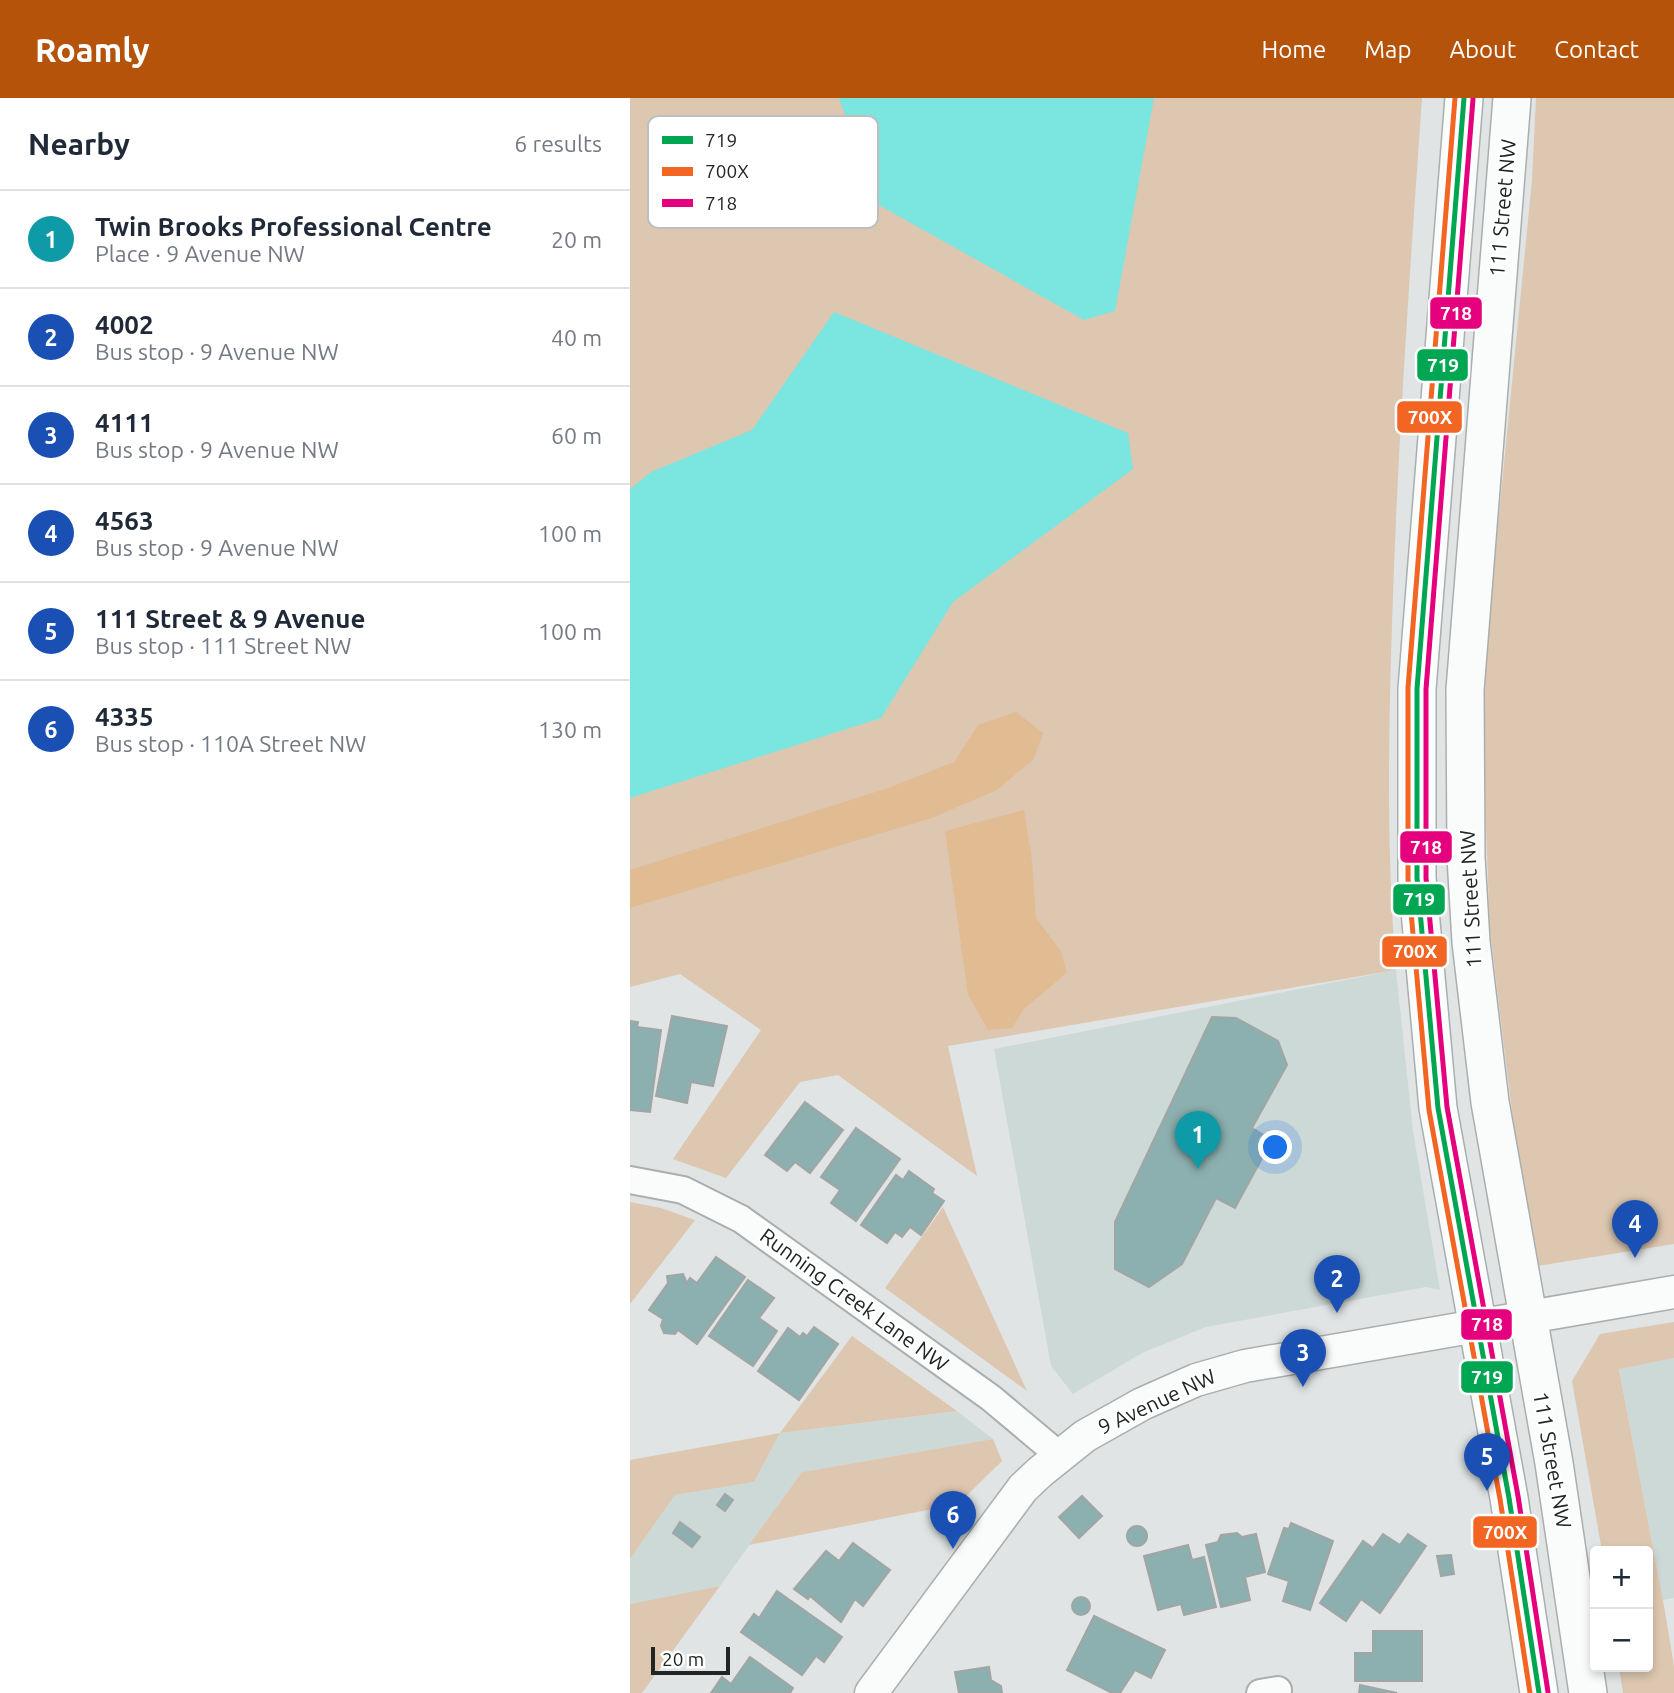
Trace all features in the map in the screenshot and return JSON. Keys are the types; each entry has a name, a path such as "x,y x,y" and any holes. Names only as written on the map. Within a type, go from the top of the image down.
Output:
{"main road":[{"path":"1464,98 1418,676 1415,781 1420,926 1438,1108 1478,1324 1539,1693"},
{"name":"111 Street NW","path":"1512,98 1465,690 1466,858 1471,942 1490,1102 1526,1317 1554,1462 1588,1693"}],"street":[{"name":"Running Creek Lane NW","path":"630,1180 683,1190 741,1219 990,1398 1059,1455"},
{"name":"9 Avenue NW","path":"871,1693 1023,1488 1059,1455 1085,1436 1142,1404 1220,1372 1478,1324 1674,1292"}],"shaded area":[{"path":"630,98 1422,98 1394,568 1389,820 1396,970 948,1046 977,1176 838,1075 800,1082 726,1178 673,1159 761,1030 680,974 630,987"},
{"path":"1536,98 1674,98 1674,1244 1531,1267 1490,931 1481,697 1532,180"},
{"path":"1016,712 1043,733 1034,759 997,790 932,818 630,908 630,870 888,788 954,762 978,725"},
{"path":"1024,810 1032,860 1036,918 1061,951 1067,973 1024,1009 1012,1028 988,1030 968,995 945,831"},
{"path":"1396,970 1413,1131 1440,1290 1426,1287 1206,1327 1142,1353 1073,1394 1051,1366 994,1049"},
{"path":"630,1202 661,1208 695,1220 630,1304"},
{"path":"943,1207 1027,1391 885,1288"},
{"path":"1674,1322 1674,1358 1619,1369 1653,1546 1601,1546 1572,1381 1600,1334"},
{"path":"852,1336 957,1411 780,1433"},
{"path":"1674,1358 1674,1598 1663,1600 1619,1368"},
{"path":"957,1411 993,1439 802,1472 720,1586 630,1604 630,1559 675,1495 754,1482 780,1433"},
{"path":"780,1433 754,1482 675,1495 630,1559 630,1460"},
{"path":"993,1439 1002,1461 958,1504 749,1545 802,1472"},
{"path":"1653,1548 1674,1666 1674,1693 1623,1693 1620,1672 1653,1672"},
{"path":"720,1586 642,1693 630,1693 630,1604"}],"water":[{"path":"839,98 1154,98 1115,311 1084,320 878,205 878,116 845,116"},
{"path":"834,312 1128,433 1133,469 953,602 881,718 630,798 630,489 651,472 752,430"}],"building":[{"path":"672,1016 727,1026 713,1086 691,1082 687,1103 656,1096"},
{"path":"1212,1017 1236,1018 1278,1041 1287,1065 1252,1128 1272,1140 1235,1208 1216,1198 1182,1264 1149,1287 1115,1269 1115,1222"},
{"path":"630,1021 638,1022 637,1027 661,1030 650,1112 630,1110"},
{"path":"805,1102 843,1130 810,1173 795,1162 787,1171 765,1155"},
{"path":"856,1128 900,1159 856,1221 831,1203 840,1190 821,1177"},
{"path":"909,1171 934,1189 932,1193 944,1201 921,1235 910,1227 902,1237 895,1232 887,1243 861,1225 896,1175 903,1180"},
{"path":"716,1257 745,1277 697,1344 678,1330 675,1334 664,1333 661,1326 663,1319 649,1310 668,1283 667,1276 683,1274 687,1283 690,1278 697,1283"},
{"path":"748,1280 774,1298 759,1318 777,1331 753,1366 709,1336"},
{"path":"814,1327 838,1344 799,1400 758,1371 788,1328 800,1337 803,1333 807,1336"},
{"path":"725,1494 733,1500 725,1511 717,1505"},
{"path":"1082,1496 1102,1516 1079,1538 1059,1517"},
{"path":"680,1522 700,1537 692,1547 673,1533"},
{"path":"1291,1523 1333,1541 1310,1610 1283,1601 1289,1581 1268,1574 1284,1528 1289,1529"},
{"path":"1137,1526 1144,1529 1147,1536 1144,1543 1137,1546 1130,1543 1127,1536 1130,1529"},
{"path":"1237,1533 1242,1537 1256,1534 1265,1572 1245,1577 1250,1600 1221,1607 1206,1545 1218,1542 1221,1535"},
{"path":"1383,1534 1400,1545 1408,1534 1426,1546 1380,1613 1361,1599 1346,1621 1320,1603 1363,1541 1373,1548"},
{"path":"853,1543 890,1570 863,1606 855,1599 841,1622 810,1596 808,1599 794,1589 826,1551 839,1561"},
{"path":"1188,1545 1192,1560 1204,1557 1216,1607 1184,1615 1181,1604 1158,1610 1144,1556"},
{"path":"1451,1555 1454,1574 1441,1576 1437,1556"},
{"path":"777,1591 842,1637 824,1662 816,1656 802,1675 741,1632 754,1614 759,1618"},
{"path":"1081,1597 1087,1600 1090,1606 1087,1612 1081,1615 1075,1612 1072,1606 1075,1600"},
{"path":"1094,1616 1165,1650 1151,1678 1135,1670 1120,1693 1112,1693 1067,1670"},
{"path":"1373,1631 1422,1631 1422,1681 1355,1681 1355,1653 1373,1653"},
{"path":"750,1657 793,1688 790,1693 711,1693 722,1677 731,1684"},
{"path":"989,1667 991,1680 1001,1686 1002,1693 959,1693 955,1672"},
{"path":"1360,1685 1397,1693 1359,1693"}],"transit line":[{"name":"700X","path":"1455,98 1408,688 1408,879 1429,1110 1500,1499 1530,1693"},
{"name":"719","path":"1464,98 1417,689 1417,878 1438,1108 1509,1498 1539,1693"},
{"name":"718","path":"1473,99 1426,689 1426,878 1447,1107 1518,1496 1548,1692"}],"place":[{"name":"Twin Brooks Professional Centre","path":"1198,1169"},
{"name":"4563","path":"1635,1258"},
{"name":"4002","path":"1337,1313"},
{"name":"4111","path":"1303,1387"},
{"name":"111 Street & 9 Avenue","path":"1487,1491"},
{"name":"4335","path":"953,1549"}]}
